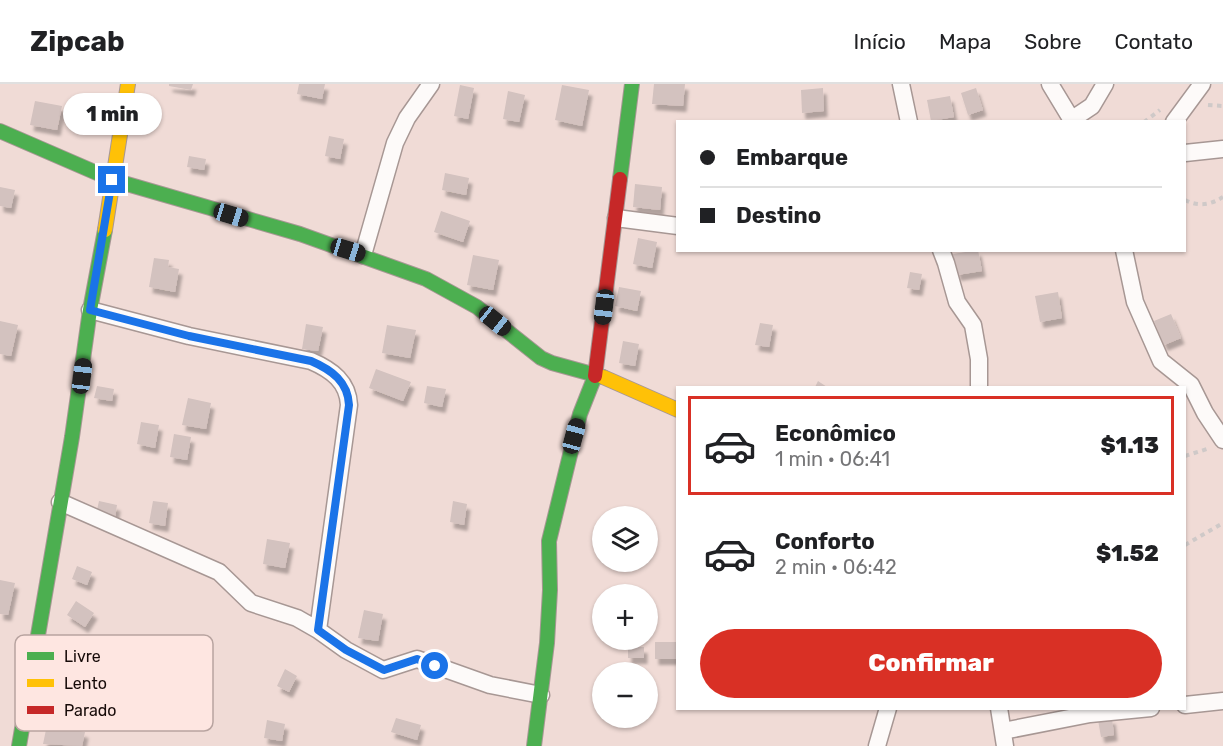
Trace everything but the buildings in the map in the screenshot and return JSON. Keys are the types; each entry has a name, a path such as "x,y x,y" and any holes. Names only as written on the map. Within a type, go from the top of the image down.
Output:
{"street":[{"path":"38,635 82,376 90,310 128,84"},
{"path":"363,255 394,143 407,118 431,84"},
{"path":"534,746 550,590 549,540 580,414 596,374 632,84"},
{"path":"901,84 909,120"},
{"path":"1050,84 1071,120"},
{"path":"1073,120 1092,106 1105,84"},
{"path":"1175,120 1202,84"},
{"path":"0,131 112,180 363,255 426,279 465,299 541,358 596,374 676,409"},
{"path":"1186,153 1223,149"},
{"path":"616,218 676,226"},
{"path":"942,252 957,302 973,325 979,359 980,386"},
{"path":"1124,252 1135,302 1161,361 1191,385 1218,443"},
{"path":"90,310 189,336 311,361 326,368 341,380 348,394 349,405 318,630"},
{"path":"60,502 219,572 252,603 297,618 346,650 384,670 417,659 490,685 541,695"},
{"path":"1186,705 1223,701"},
{"path":"877,746 887,710"},
{"path":"999,710 1004,738 1090,714 1131,710"},
{"path":"19,746 22,731"}],"path":[{"path":"1186,200 1193,204 1210,204 1223,197"},
{"path":"1186,456 1218,443"},
{"path":"1186,544 1223,523"}],"traffic: fast":[{"path":"620,179 632,84"},
{"path":"0,131 113,180 300,234 426,279 477,307 541,358 603,377"},
{"path":"38,635 105,230"},
{"path":"534,746 547,643 550,590 549,541 580,414 595,376"},
{"path":"19,746 22,731"}],"traffic: slow":[{"path":"105,230 128,84"},
{"path":"603,377 676,409"}],"traffic: jam":[{"path":"595,376 620,179"}],"route":[{"path":"112,180 90,310 189,336 311,361 326,368 341,380 348,394 349,405 318,630 346,650 384,670 417,659 435,666"}]}
